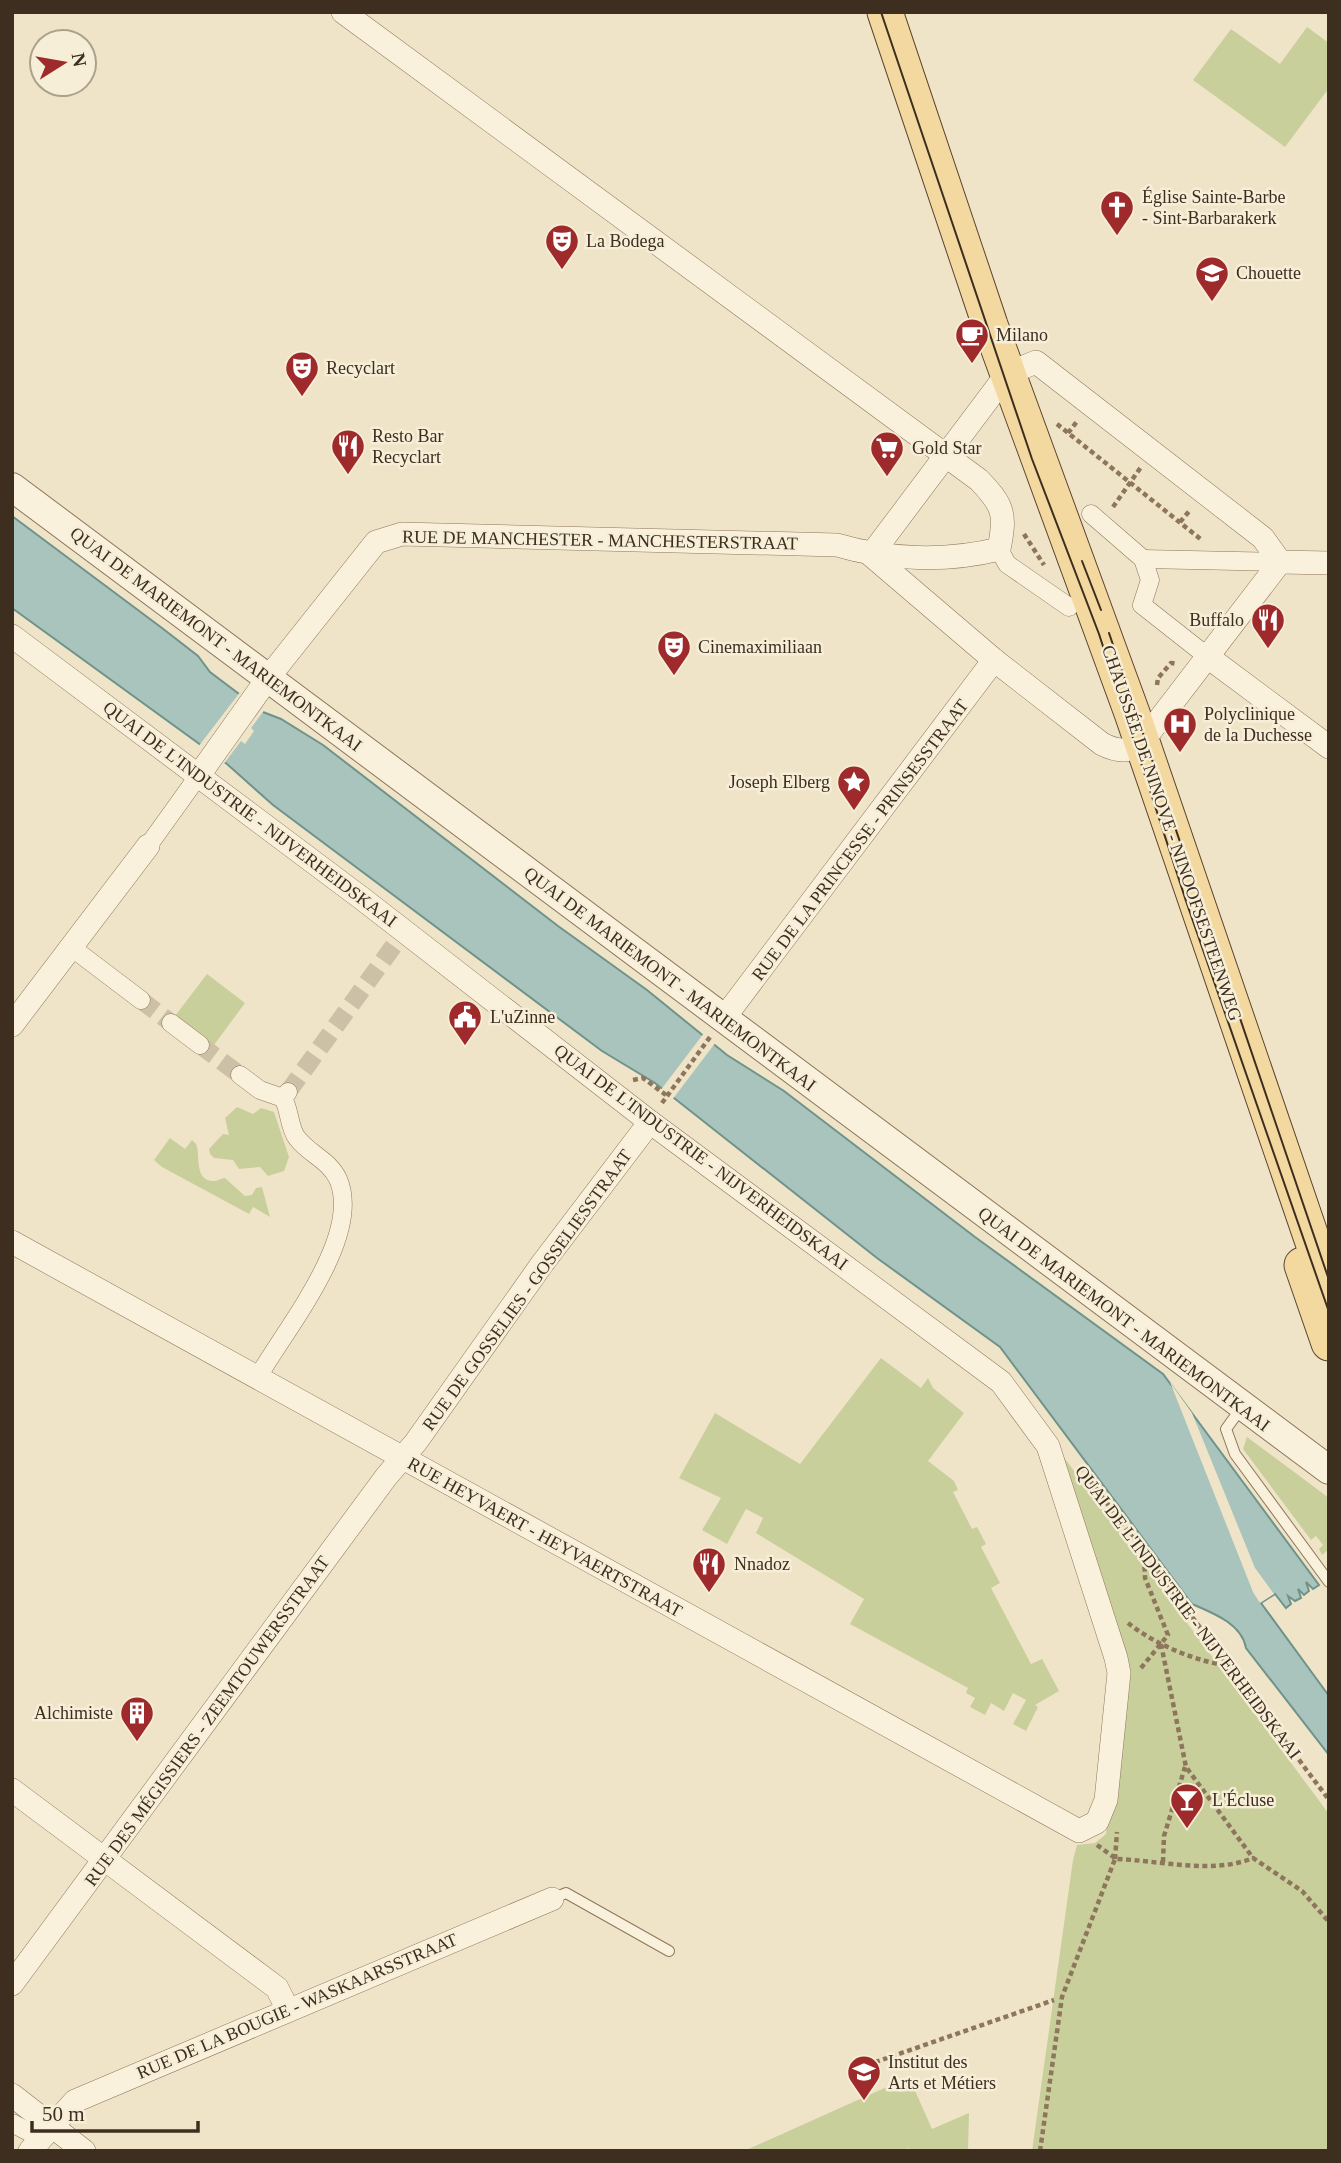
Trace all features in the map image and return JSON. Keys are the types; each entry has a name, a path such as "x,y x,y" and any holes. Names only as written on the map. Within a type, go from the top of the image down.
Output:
{"main road":[{"path":"887,12 1007,374"},
{"name":"CHAUSSÉE DE NINOVE - NINOOFSESTEENWEG","path":"1007,374 1105,637 1137,746 1329,1343"},
{"name":"CHAUSSÉE DE NINOVE - NINOOFSESTEENWEG","path":"1137,746 1329,1289"}],"street":[{"path":"343,12 979,480 996,498 1003,511 999,549 1007,564 1069,607"},
{"path":"871,555 1007,374 1036,362 1263,538 1280,562"},
{"name":"QUAI DE MARIEMONT - MARIEMONTKAAI","path":"12,487 262,687 717,1028 1329,1470"},
{"path":"1091,514 1143,558 1150,580 1142,605 1329,747"},
{"name":"RUE DE MANCHESTER - MANCHESTERSTRAAT","path":"204,766 262,687 376,542 402,534 837,545 871,555"},
{"path":"871,555 971,556 999,549"},
{"path":"871,555 994,660 1102,744 1121,751 1137,746 1280,562"},
{"path":"1143,558 1329,563"},
{"name":"QUAI DE L'INDUSTRIE - NIJVERHEIDSKAAI","path":"12,636 204,766 650,1122 1001,1382 1048,1446 1119,1673 1106,1800 1097,1822 1079,1831"},
{"name":"RUE DE LA PRINCESSE - PRINSESSTRAAT","path":"717,1028 994,660"},
{"path":"12,1025 148,846 204,766"},
{"path":"71,947 141,1000"},
{"path":"171,1023 200,1045"},
{"path":"240,1075 260,1090 285,1095 296,1137 315,1152 337,1176 343,1195 343,1220 326,1267 258,1377"},
{"name":"RUE DE GOSSELIES - GOSSELIESSTRAAT","path":"402,1458 650,1122"},
{"name":"RUE HEYVAERT - HEYVAERTSTRAAT","path":"12,1242 1079,1831"},
{"name":"RUE DES MÉGISSIERS - ZEEMTOUWERSSTRAAT","path":"12,1984 402,1458"},
{"path":"12,1790 277,1988 288,2010"},
{"name":"RUE DE LA BOUGIE - WASKAARSSTRAAT","path":"38,2137 75,2101 552,1899"},
{"path":"12,2095 38,2137"},
{"path":"12,2123 38,2137 84,2151"}],"lane":[{"path":"1242,1407 1226,1429 1235,1454 1329,1583"},
{"path":"552,1899 566,1894 669,1951"}],"path":[{"path":"1053,421 1227,560"},
{"path":"1113,508 1149,458"},
{"path":"1180,522 1191,509"},
{"path":"632,1081 643,1078 665,1097 717,1028"},
{"name":"QUAI DE L'INDUSTRIE - NIJVERHEIDSKAAI","path":"1072,1457 1329,1800"},
{"path":"1097,1598 1140,1633 1161,1644 1187,1656 1229,1667"},
{"path":"1161,1644 1186,1767 1253,1858 1302,1891 1329,1922"},
{"path":"1163,1862 1164,1836 1186,1767"},
{"path":"1040,2151 1062,1997 1115,1859 1208,1865 1240,1863 1253,1858"},
{"path":"867,2065 1054,2000"}],"green space":[{"path":"1307,27 1329,43 1329,88 1285,147 1193,80 1231,29 1280,64"},
{"path":"207,974 245,1003 214,1045 175,1016"},
{"path":"237,1107 253,1114 261,1108 274,1112 289,1157 284,1171 268,1176 260,1167 239,1169 233,1160 214,1158 210,1154 209,1149 223,1134 229,1135 225,1118"},
{"path":"170,1138 185,1149 192,1140 196,1144 201,1173 208,1180 225,1178 245,1196 252,1195 256,1188 262,1187 270,1217 253,1207 249,1214 162,1167 154,1160"},
{"path":"881,1358 921,1388 928,1378 933,1388 964,1413 928,1461 954,1481 958,1490 953,1492 972,1529 977,1527 986,1544 981,1547 1000,1583 991,1588 1031,1664 1042,1659 1059,1691 1035,1705 1038,1707 1026,1731 1013,1724 1026,1700 1013,1693 1004,1711 991,1703 985,1715 970,1707 975,1698 966,1693 968,1688 850,1624 864,1599 756,1533 763,1518 746,1509 727,1544 702,1530 721,1498 679,1478 715,1413 800,1464"},
{"path":"1247,1437 1329,1498 1329,1549 1322,1555 1319,1549 1323,1545 1316,1536 1311,1540 1243,1449"},
{"path":"1054,1444 1329,1814 1329,2151 1032,2151 1073,1860 1077,1845 1095,1843 1106,1834 1124,1702"},
{"path":"909,2077 932,2129 969,2113 968,2151 911,2151 909,2148 902,2151 744,2151"}],"water":[{"path":"12,516 198,656 210,672 263,712 281,719 323,745 558,926 647,990 727,1055 784,1091 975,1237 1163,1374 1319,1585 1313,1589 1306,1582 1309,1591 1304,1595 1298,1589 1301,1598 1295,1601 1288,1596 1291,1604 1286,1608 1275,1594 1261,1603 1329,1696 1329,1755 1246,1648 1239,1632 1225,1620 1192,1604 1000,1347 877,1258 655,1083 602,1051 273,805 227,764 12,608"}],"pier":[{"path":"241,691 266,708 251,728 254,731 245,744 241,741 223,765 198,747"},
{"path":"704,1033 716,1042 672,1100 660,1091"},
{"path":"1170,1382 1192,1413 1255,1568 1274,1594 1260,1603 1253,1592"}],"tunnel":[{"path":"288,1092 395,944"},
{"path":"141,1000 171,1023"},
{"path":"200,1045 240,1075"}],"tram line":[{"path":"881,12 1032,459 1099,634 1186,901 1329,1312"},
{"path":"1082,561 1101,610"},
{"path":"1109,633 1329,1280"}],"place":[{"name":"Église Sainte-Barbe - Sint-Barbarakerk","path":"1117,237"},
{"name":"La Bodega","path":"562,271"},
{"name":"Chouette","path":"1212,303"},
{"name":"Milano","path":"972,365"},
{"name":"Recyclart","path":"302,398"},
{"name":"Resto Bar Recyclart","path":"348,476"},
{"name":"Gold Star","path":"887,478"},
{"name":"Buffalo","path":"1268,650"},
{"name":"Cinemaximiliaan","path":"674,677"},
{"name":"Polyclinique de la Duchesse","path":"1180,754"},
{"name":"Joseph Elberg","path":"854,812"},
{"name":"L'uZinne","path":"465,1047"},
{"name":"Nnadoz","path":"709,1594"},
{"name":"Alchimiste","path":"137,1743"},
{"name":"L'Écluse","path":"1187,1830"},
{"name":"Institut des Arts et Métiers","path":"864,2102"}]}
